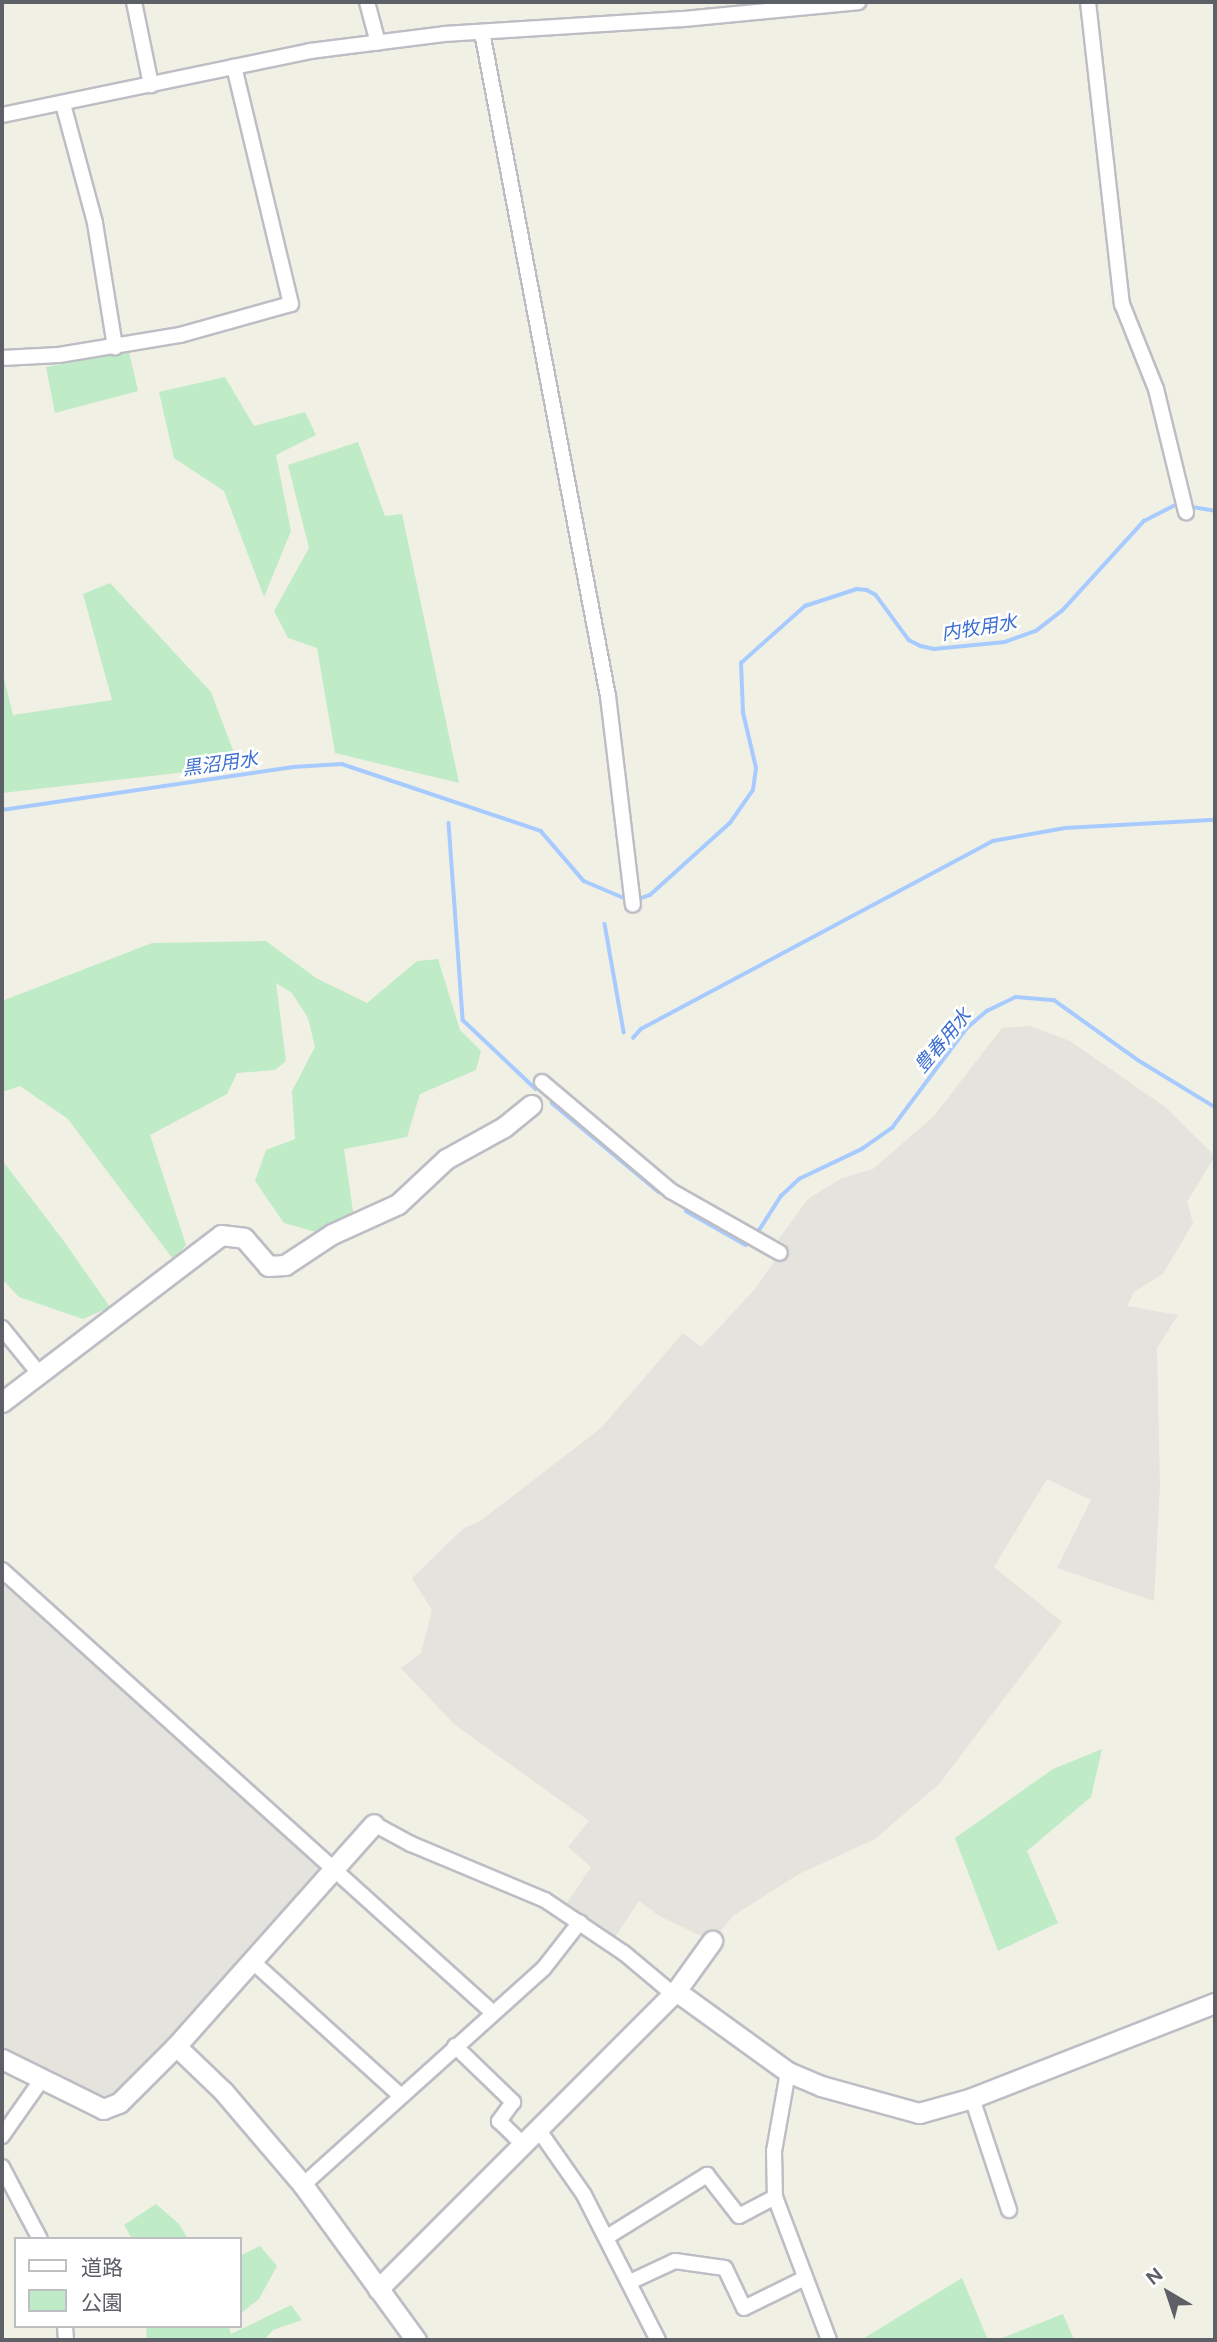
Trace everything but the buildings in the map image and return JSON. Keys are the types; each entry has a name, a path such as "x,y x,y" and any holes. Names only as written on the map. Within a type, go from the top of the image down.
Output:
{"street":[{"path":"134,2 151,85"},
{"path":"367,2 378,43"},
{"path":"2,115 310,51 482,32 858,2"},
{"path":"1088,2 1122,304 1156,389 1186,512"},
{"path":"482,32 608,696 633,905"},
{"path":"2,358 115,347 180,335 291,304 234,67"},
{"path":"63,104 95,223 115,347"},
{"path":"2,1402 37,1371 104,1326 221,1235 244,1238 268,1266 285,1265 332,1234 398,1205 446,1159 504,1127 531,1105 546,1086 671,1191 780,1253"},
{"path":"2,1328 37,1371"},
{"path":"2,1570 492,2012"},
{"path":"2,2059 103,2109 112,2107 176,2046 374,1824 411,1844 506,1880 580,1922 788,2072 821,2086 919,2113 972,2098 1215,2003"},
{"path":"303,2185 544,1968 580,1922"},
{"path":"378,2289 675,1992 712,1941"},
{"path":"252,1961 401,2096"},
{"path":"176,2046 223,2091 303,2185 416,2340"},
{"path":"455,2046 513,2102 499,2120 523,2144"},
{"path":"788,2072 775,2151 775,2197 830,2340"},
{"path":"2,2136 42,2080"},
{"path":"972,2098 1009,2210"},
{"path":"538,2129 607,2237 632,2281 658,2340"},
{"path":"2,2167 39,2237"},
{"path":"607,2237 707,2175 739,2216 775,2197"},
{"path":"632,2281 674,2261 725,2268 744,2308 805,2278"}],"shaded area":[{"path":"1030,1026 1070,1041 1164,1106 1215,1156 1187,1202 1193,1223 1163,1274 1134,1292 1127,1306 1178,1315 1157,1348 1160,1487 1154,1601 1057,1568 1091,1500 1047,1479 994,1567 1062,1622 940,1783 875,1839 799,1874 733,1916 712,1941 659,1916 639,1901 613,1940 565,1906 591,1867 568,1847 589,1821 454,1724 401,1668 421,1653 432,1610 412,1578 464,1528 479,1522 601,1428 683,1333 701,1347 755,1289 786,1244 778,1240 808,1199 842,1178 873,1169 934,1116 1002,1028"},
{"path":"2,1578 326,1870 184,2028 111,2099 2,2049"}],"green space":[{"path":"129,352 138,391 55,413 46,367"},
{"path":"225,377 254,426 305,412 316,435 276,455 291,531 264,597 224,491 174,458 159,392"},
{"path":"358,442 385,516 402,514 459,783 335,753 317,648 288,638 274,611 309,548 288,465"},
{"path":"110,583 211,692 239,766 2,793 2,670 13,715 112,700 83,594"},
{"path":"266,941 316,978 367,1003 417,961 438,959 460,1030 481,1051 476,1070 420,1094 407,1137 344,1149 355,1225 316,1232 284,1223 255,1181 266,1150 295,1139 292,1091 315,1047 308,1018 292,993 276,983 286,1061 275,1070 237,1073 227,1094 150,1135 186,1245 173,1259 68,1119 20,1086 2,1092 2,1001 152,943"},
{"path":"2,1160 110,1307 83,1319 19,1297 2,1279"},
{"path":"1102,1749 1091,1797 1027,1851 1058,1923 998,1951 955,1838 1053,1769"},
{"path":"156,2204 179,2224 187,2237 131,2237 124,2225"},
{"path":"260,2246 277,2266 259,2299 242,2312 242,2255"},
{"path":"962,2278 988,2340 861,2340"},
{"path":"291,2305 302,2320 273,2330 264,2340 147,2339 146,2328 230,2328 231,2334"},
{"path":"1063,2314 1074,2340 997,2340"}],"waterway":[{"name":"内牧用水","path":"639,899 650,895 730,823 753,790 756,768 743,713 741,663 805,606 857,589 867,590 876,595 909,640 921,646 934,649 1005,642 1036,631 1062,611 1144,521 1173,506"},
{"name":"内牧用水","path":"1193,507 1215,511"},
{"name":"黒沼用水","path":"2,810 293,767 342,764 541,831 584,881 624,898"},
{"path":"633,1038 641,1029 993,841 1065,828 1215,820"},
{"name":"豊春用水","path":"449,823 463,1020 536,1089"},
{"path":"605,924 624,1032"},
{"name":"豊春用水","path":"758,1232 781,1196 799,1179 862,1149 892,1128 966,1029 987,1011 1016,997 1054,1000 1138,1060 1215,1107"},
{"name":"豊春用水","path":"552,1103 659,1192"},
{"name":"豊春用水","path":"686,1211 746,1245"}]}
